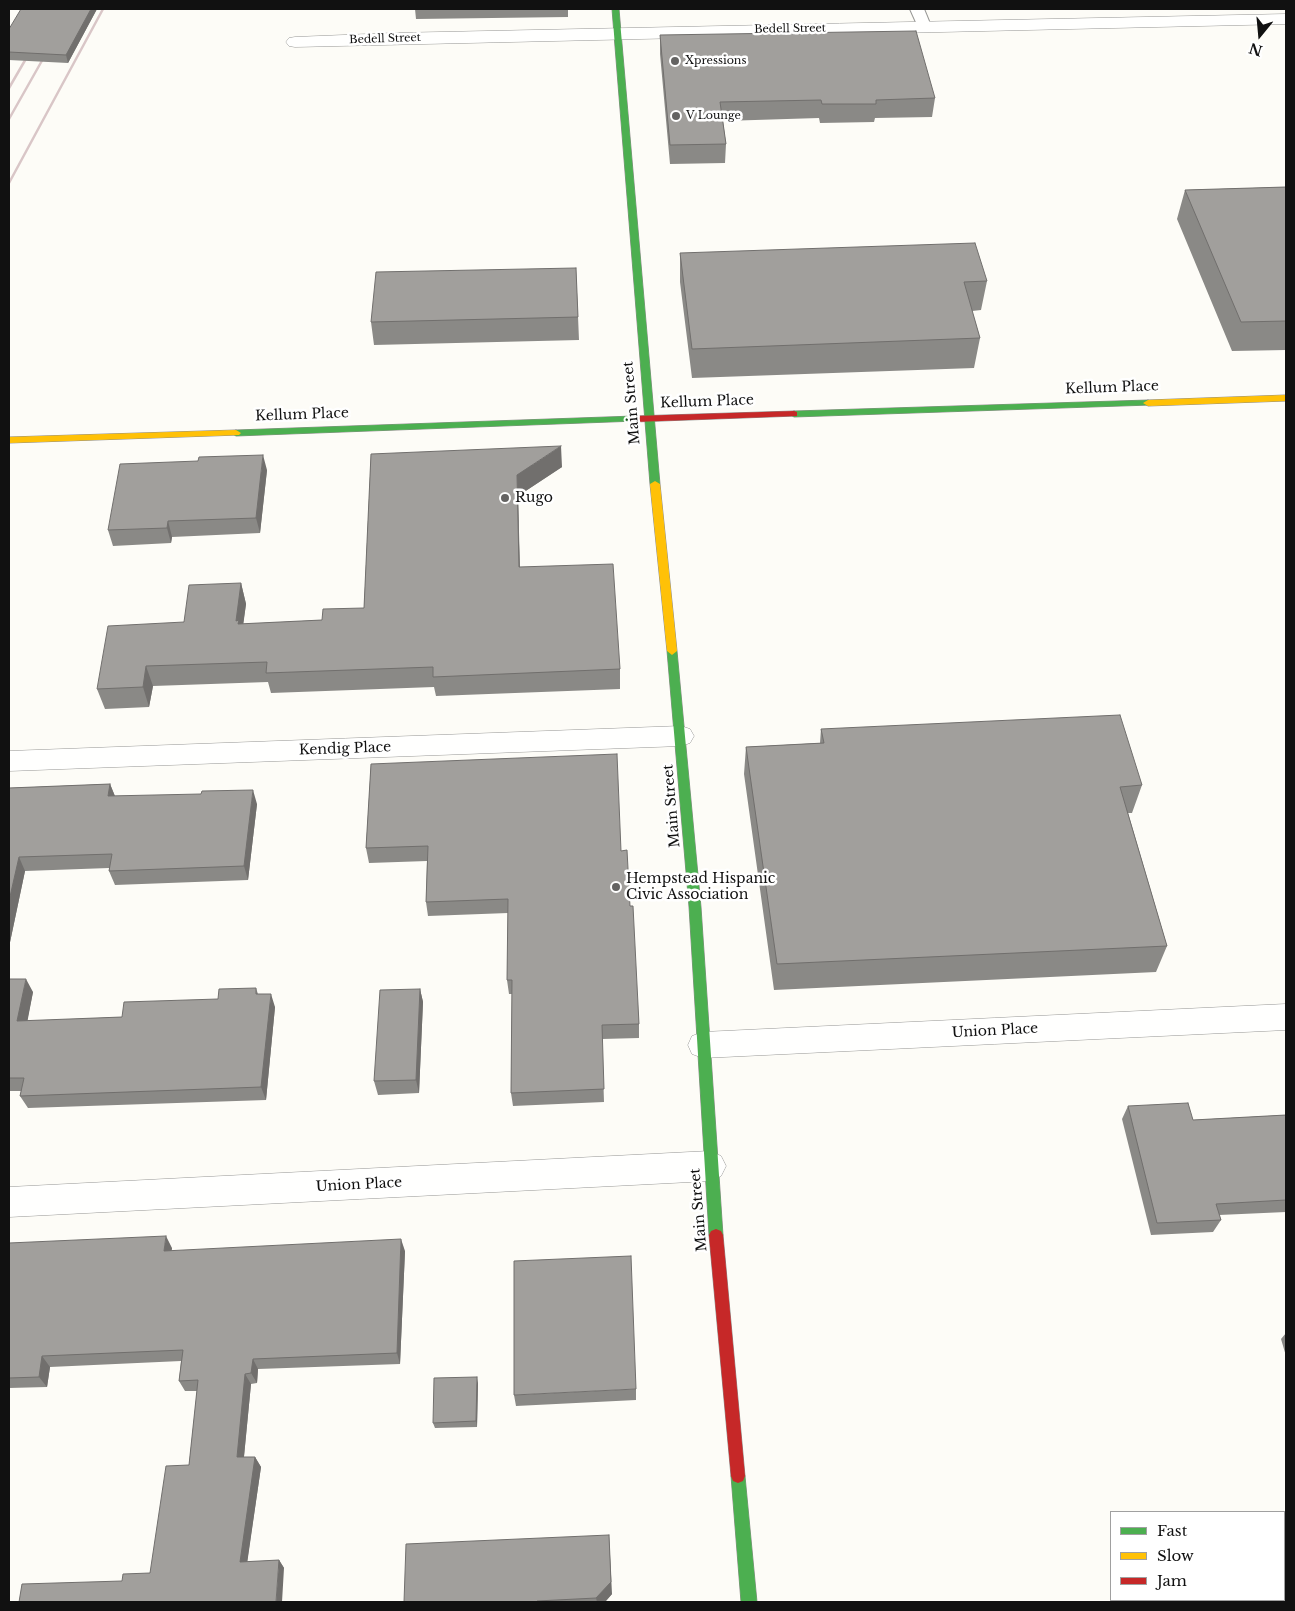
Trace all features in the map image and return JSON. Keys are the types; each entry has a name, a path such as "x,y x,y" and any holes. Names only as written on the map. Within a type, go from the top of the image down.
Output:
{"street":[{"name":"Main Street","path":"615,9 648,418 681,736 695,907 710,1166 749,1602"},
{"name":"Bedell Street","path":"295,42 393,38 1286,19"},
{"name":"Kellum Place","path":"9,440 1286,398"},
{"name":"Kendig Place","path":"9,761 681,736"},
{"name":"Union Place","path":"703,1045 1286,1017"},
{"name":"Union Place","path":"9,1202 710,1166"}],"lane":[{"path":"917,9 924,26"}],"building":[{"path":"21,9 91,9 66,55 9,52 9,29"},
{"path":"916,31 935,98 876,100 876,104 822,104 821,100 720,102 726,144 670,145 660,35"},
{"path":"1286,187 1286,321 1241,322 1185,190"},
{"path":"975,243 987,281 964,282 980,338 692,349 680,253"},
{"path":"576,268 578,317 371,322 376,272"},
{"path":"561,446 517,475 519,567 613,564 620,669 433,677 433,667 266,673 267,662 146,666 143,687 97,689 108,626 184,622 189,585 241,583 236,621 239,620 238,624 322,620 323,609 364,608 371,454"},
{"path":"263,455 256,518 168,521 167,528 108,530 120,464 198,461 199,457"},
{"path":"1120,715 1142,785 1120,787 1167,946 777,964 746,747 824,743 821,729"},
{"path":"617,754 621,851 627,850 630,906 633,906 639,1024 602,1025 604,1089 511,1093 512,980 507,980 508,899 426,902 428,846 366,848 371,764"},
{"path":"110,784 108,796 201,794 202,791 253,790 244,866 109,871 112,854 19,857 9,901 9,788"},
{"path":"9,979 26,979 17,1021 122,1017 124,1002 218,999 219,989 256,988 256,994 271,994 261,1087 20,1096 24,1078 9,1078"},
{"path":"420,989 416,1080 374,1081 380,990"},
{"path":"1188,1103 1193,1120 1286,1115 1286,1200 1216,1204 1221,1220 1157,1223 1128,1106"},
{"path":"166,1236 164,1251 401,1239 397,1353 253,1359 251,1373 245,1374 237,1457 255,1457 240,1562 279,1560 276,1602 19,1602 22,1584 122,1581 123,1574 150,1573 166,1466 189,1465 198,1380 179,1381 183,1350 42,1356 39,1377 9,1378 9,1243"},
{"path":"631,1256 636,1389 514,1395 514,1261"},
{"path":"477,1377 476,1421 433,1423 434,1378"},
{"path":"609,1535 611,1582 596,1598 537,1602 404,1602 406,1544"}],"railway":[{"path":"9,183 103,9"},
{"path":"9,88 31,50"},
{"path":"9,119 48,50"}],"traffic: fast":[{"path":"615,9 655,484"},
{"path":"794,414 1148,403"},
{"path":"236,433 634,419"},
{"path":"672,651 695,907 716,1235"},
{"path":"738,1476 749,1602"}],"traffic: slow":[{"path":"1148,403 1286,398"},
{"path":"9,440 236,433"},
{"path":"655,484 672,651"}],"traffic: jam":[{"path":"634,419 794,414"},
{"path":"716,1235 738,1476"}],"place":[{"name":"Xpressions","path":"675,61"},
{"name":"V Lounge","path":"676,116"},
{"name":"Rugo","path":"505,498"},
{"name":"Hempstead Hispanic Civic Association","path":"616,887"}]}
